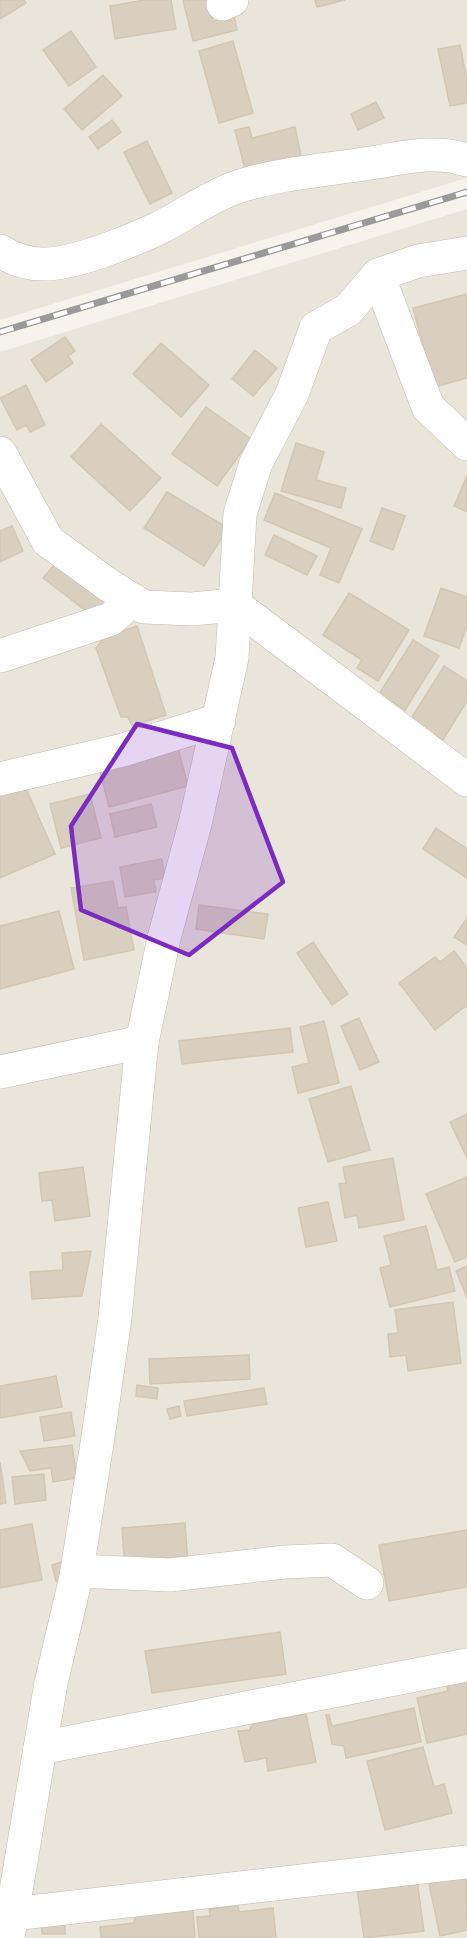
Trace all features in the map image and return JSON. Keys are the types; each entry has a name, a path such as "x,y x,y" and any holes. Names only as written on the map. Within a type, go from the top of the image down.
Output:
{"street":[{"path":"0,252 15,260 44,264 87,256 158,229 196,205 236,187 279,175 412,155 454,156 467,160"},
{"path":"467,253 418,261 378,276 348,310 316,328 292,394 256,463 240,514 232,657 219,720 164,938 142,1042 115,1318 76,1571 51,1683 11,1926 467,1862"},
{"path":"378,276 428,407 467,444"},
{"path":"0,453 48,541 132,600 144,607 192,609 235,605 467,780"},
{"path":"0,656 111,619 132,600"},
{"path":"0,779 123,750 219,720"},
{"path":"0,1071 142,1042"},
{"path":"76,1571 170,1575 285,1562 332,1560 367,1583"},
{"path":"40,1748 467,1665"}],"highlighted area":[{"path":"137,724 232,748 283,882 189,955 81,910 71,826"}],"shaded area":[{"path":"0,0 467,0 467,178 0,320"},
{"path":"467,209 467,1938 0,1938 0,352"}],"building":[{"path":"0,0 24,0 26,3 0,19"},
{"path":"144,0 171,0 176,29 115,39 110,6"},
{"path":"183,0 208,0 213,21 234,16 237,30 193,41"},
{"path":"315,0 345,0 317,7"},
{"path":"71,31 96,67 69,86 43,50"},
{"path":"233,41 253,113 219,123 199,51"},
{"path":"460,45 467,80 467,103 450,106 438,49"},
{"path":"103,75 122,96 82,130 64,109"},
{"path":"376,102 384,118 358,130 351,114"},
{"path":"112,120 121,132 98,149 89,137"},
{"path":"249,127 252,138 295,127 301,156 245,169 235,130"},
{"path":"147,141 172,193 150,204 124,152"},
{"path":"467,294 467,378 434,387 413,308"},
{"path":"65,337 75,351 68,356 73,363 46,382 31,360"},
{"path":"161,343 209,385 181,417 133,374"},
{"path":"255,350 277,368 253,396 232,379"},
{"path":"26,385 45,425 30,432 26,425 17,430 0,398"},
{"path":"206,407 251,439 217,486 172,454"},
{"path":"101,424 161,478 130,511 71,457"},
{"path":"296,443 324,452 316,480 346,488 341,508 281,491"},
{"path":"467,476 467,512 454,506"},
{"path":"167,492 228,528 204,566 144,528"},
{"path":"275,493 362,529 339,583 320,575 331,548 264,520"},
{"path":"382,508 405,516 393,550 370,541"},
{"path":"12,526 23,551 0,562 0,531"},
{"path":"274,535 317,556 307,575 265,555"},
{"path":"56,563 106,602 94,617 43,578"},
{"path":"441,588 467,597 467,626 459,648 424,636"},
{"path":"349,593 409,630 378,681 357,668 362,660 323,635"},
{"path":"137,626 166,715 132,726 128,717 121,717 96,648 105,637"},
{"path":"413,640 439,656 405,710 379,694"},
{"path":"444,666 467,681 467,701 443,740 410,720"},
{"path":"178,748 188,786 109,807 99,768"},
{"path":"21,777 55,854 0,878 0,786"},
{"path":"90,794 101,838 61,848 50,804"},
{"path":"151,804 157,827 115,837 110,814"},
{"path":"436,828 467,849 467,878 423,849"},
{"path":"162,859 165,878 154,880 156,892 125,897 120,867"},
{"path":"113,881 118,908 126,907 134,950 84,960 71,888"},
{"path":"199,905 268,914 264,939 196,929"},
{"path":"59,911 74,969 0,989 0,926"},
{"path":"467,918 467,945 454,937"},
{"path":"313,942 348,994 332,1005 297,953"},
{"path":"454,951 467,968 467,1005 435,1030 399,983 435,957 440,962"},
{"path":"359,1018 379,1062 360,1070 341,1026"},
{"path":"324,1021 339,1083 298,1093 292,1067 309,1063 300,1027"},
{"path":"290,1028 293,1052 182,1064 179,1041"},
{"path":"351,1086 370,1150 328,1162 309,1099"},
{"path":"467,1114 467,1158 450,1122"},
{"path":"393,1158 404,1220 359,1228 357,1215 345,1218 339,1184 346,1183 343,1167"},
{"path":"83,1167 90,1216 55,1221 52,1200 42,1201 39,1173"},
{"path":"467,1177 467,1257 455,1262 426,1194"},
{"path":"328,1202 337,1241 306,1247 298,1208"},
{"path":"426,1226 437,1270 449,1267 455,1291 390,1307 380,1268 391,1265 384,1236"},
{"path":"91,1251 82,1296 32,1299 30,1272 63,1270 62,1253"},
{"path":"467,1266 467,1298 456,1271"},
{"path":"453,1302 461,1363 408,1371 406,1355 390,1357 388,1334 398,1333 395,1310"},
{"path":"249,1355 250,1379 150,1384 149,1359"},
{"path":"56,1376 62,1407 0,1418 0,1386"},
{"path":"137,1385 158,1388 157,1399 136,1396"},
{"path":"264,1388 267,1404 187,1416 184,1401"},
{"path":"179,1406 181,1416 170,1419 167,1409"},
{"path":"71,1412 75,1436 44,1441 40,1417"},
{"path":"72,1445 77,1478 53,1482 51,1468 30,1471 20,1451"},
{"path":"0,1462 6,1503 0,1504"},
{"path":"44,1474 46,1500 15,1504 12,1477"},
{"path":"185,1523 188,1564 125,1569 122,1528"},
{"path":"32,1524 42,1580 0,1588 0,1530"},
{"path":"467,1530 467,1587 389,1601 379,1545"},
{"path":"64,1561 69,1577 56,1581 52,1565"},
{"path":"280,1632 286,1674 152,1693 145,1651"},
{"path":"467,1670 467,1734 427,1743 417,1698 448,1691 445,1675"},
{"path":"414,1708 421,1742 346,1758 344,1746 332,1744 326,1715 329,1715 332,1726"},
{"path":"306,1714 316,1762 268,1771 266,1758 245,1762 238,1731 249,1730 253,1724"},
{"path":"423,1747 434,1787 444,1784 452,1813 385,1830 367,1761"},
{"path":"466,1876 467,1930 440,1936 429,1884"},
{"path":"417,1880 424,1931 364,1938 357,1889"},
{"path":"172,1903 180,1912 193,1910 195,1938 101,1938 100,1927 134,1923 137,1908"},
{"path":"238,1906 239,1912 273,1908 276,1938 199,1938 197,1917 210,1916 209,1909"},
{"path":"41,1914 65,1914 65,1934 42,1934"}],"railway":[{"path":"0,332 467,192"}]}
